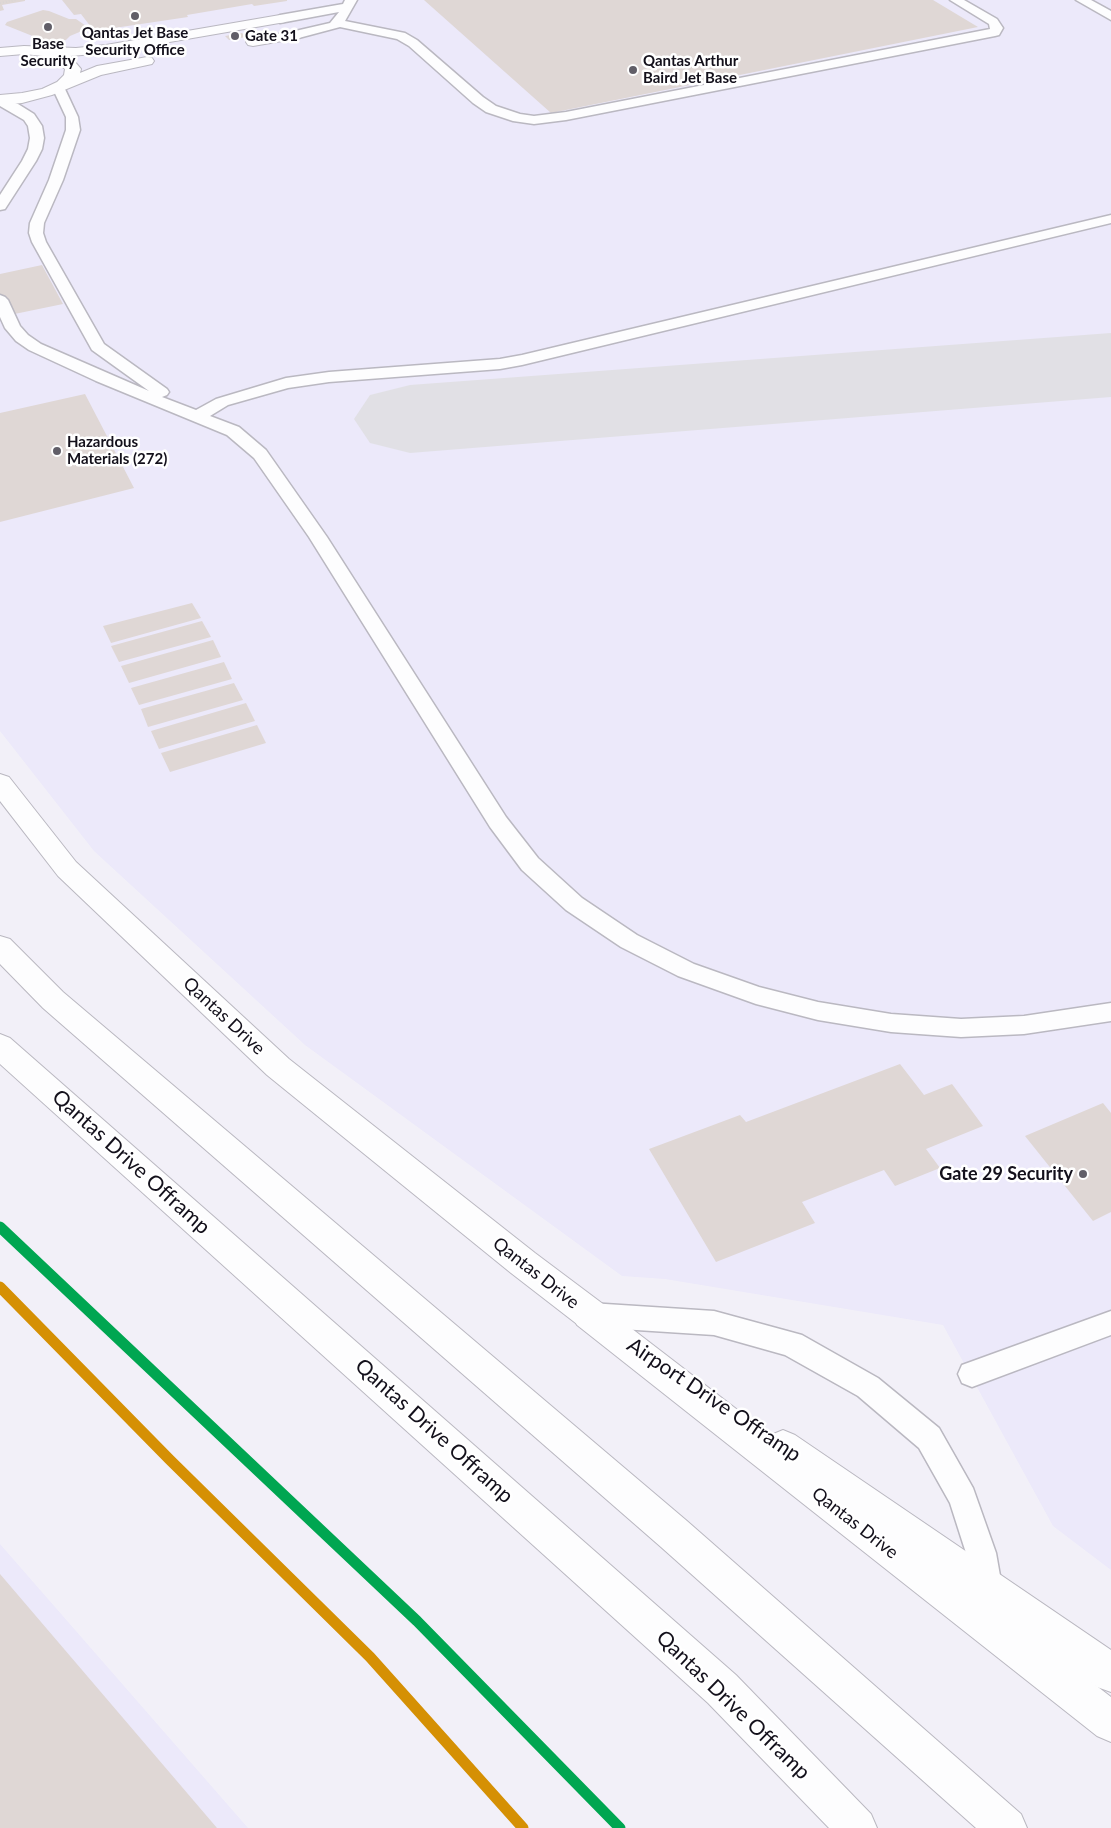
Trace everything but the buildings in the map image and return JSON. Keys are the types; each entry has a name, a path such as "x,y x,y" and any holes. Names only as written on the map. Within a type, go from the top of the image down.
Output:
{"main road":[{"path":"0,52 24,50 44,52 89,51 280,19"},
{"path":"257,23 271,39"},
{"path":"234,46 295,35"},
{"path":"44,52 58,56 68,62 73,69 71,77 60,86"},
{"path":"0,101 35,95 97,71 160,59"},
{"name":"Qantas Drive","path":"0,783 67,869 278,1067 588,1315 1111,1722"},
{"path":"0,946 60,1006 674,1534 1007,1828"},
{"name":"Qantas Drive Offramp","path":"0,1046 722,1689 857,1828"},
{"name":"Airport Drive Offramp","path":"588,1315 1111,1673"}],"lane":[{"path":"338,23 402,36 413,43 478,100 491,109 518,118 534,120 566,116 994,32 997,28 993,22 956,0"},
{"path":"1082,0 1111,16"},
{"path":"295,35 327,29 338,23 350,4"},
{"path":"280,19 350,4"},
{"path":"0,48 24,50"},
{"path":"60,86 72,117 73,130 56,180 40,213 36,233 39,242 98,347 197,416"},
{"path":"0,101 29,117 35,126 37,138 36,149 0,206"},
{"path":"197,416 222,402 286,384 329,377 500,364 522,360 1111,219"},
{"path":"0,300 13,328 22,338 35,347 102,378 233,431 260,454 318,537 498,822 530,864 574,904 629,941 686,970 756,995 818,1011 891,1023 961,1028 1024,1025 1111,1012"},
{"path":"588,1315 714,1323 792,1344 868,1387 929,1438 963,1498 980,1553 987,1587"},
{"path":"972,1374 1111,1323"}],"path":[{"path":"0,3 16,0"}],"shaded area":[{"path":"0,0 1111,0 1111,1570 1053,1526 943,1325 665,1279 622,1276 305,1045 94,851 0,731"},
{"path":"0,1544 248,1828 0,1828"}],"taxiway":[{"path":"410,419 1111,365"}],"transit line":[{"path":"0,1227 417,1621 620,1828"},
{"path":"0,1287 170,1460 370,1657 523,1828"}],"place":[{"name":"Qantas Jet Base Security Office","path":"135,16"},
{"name":"Base Security","path":"48,27"},
{"name":"Gate 31","path":"235,36"},
{"name":"Qantas Arthur Baird Jet Base","path":"633,70"},
{"name":"Hazardous Materials (272)","path":"57,451"},
{"name":"Gate 29 Security","path":"1083,1174"}]}
